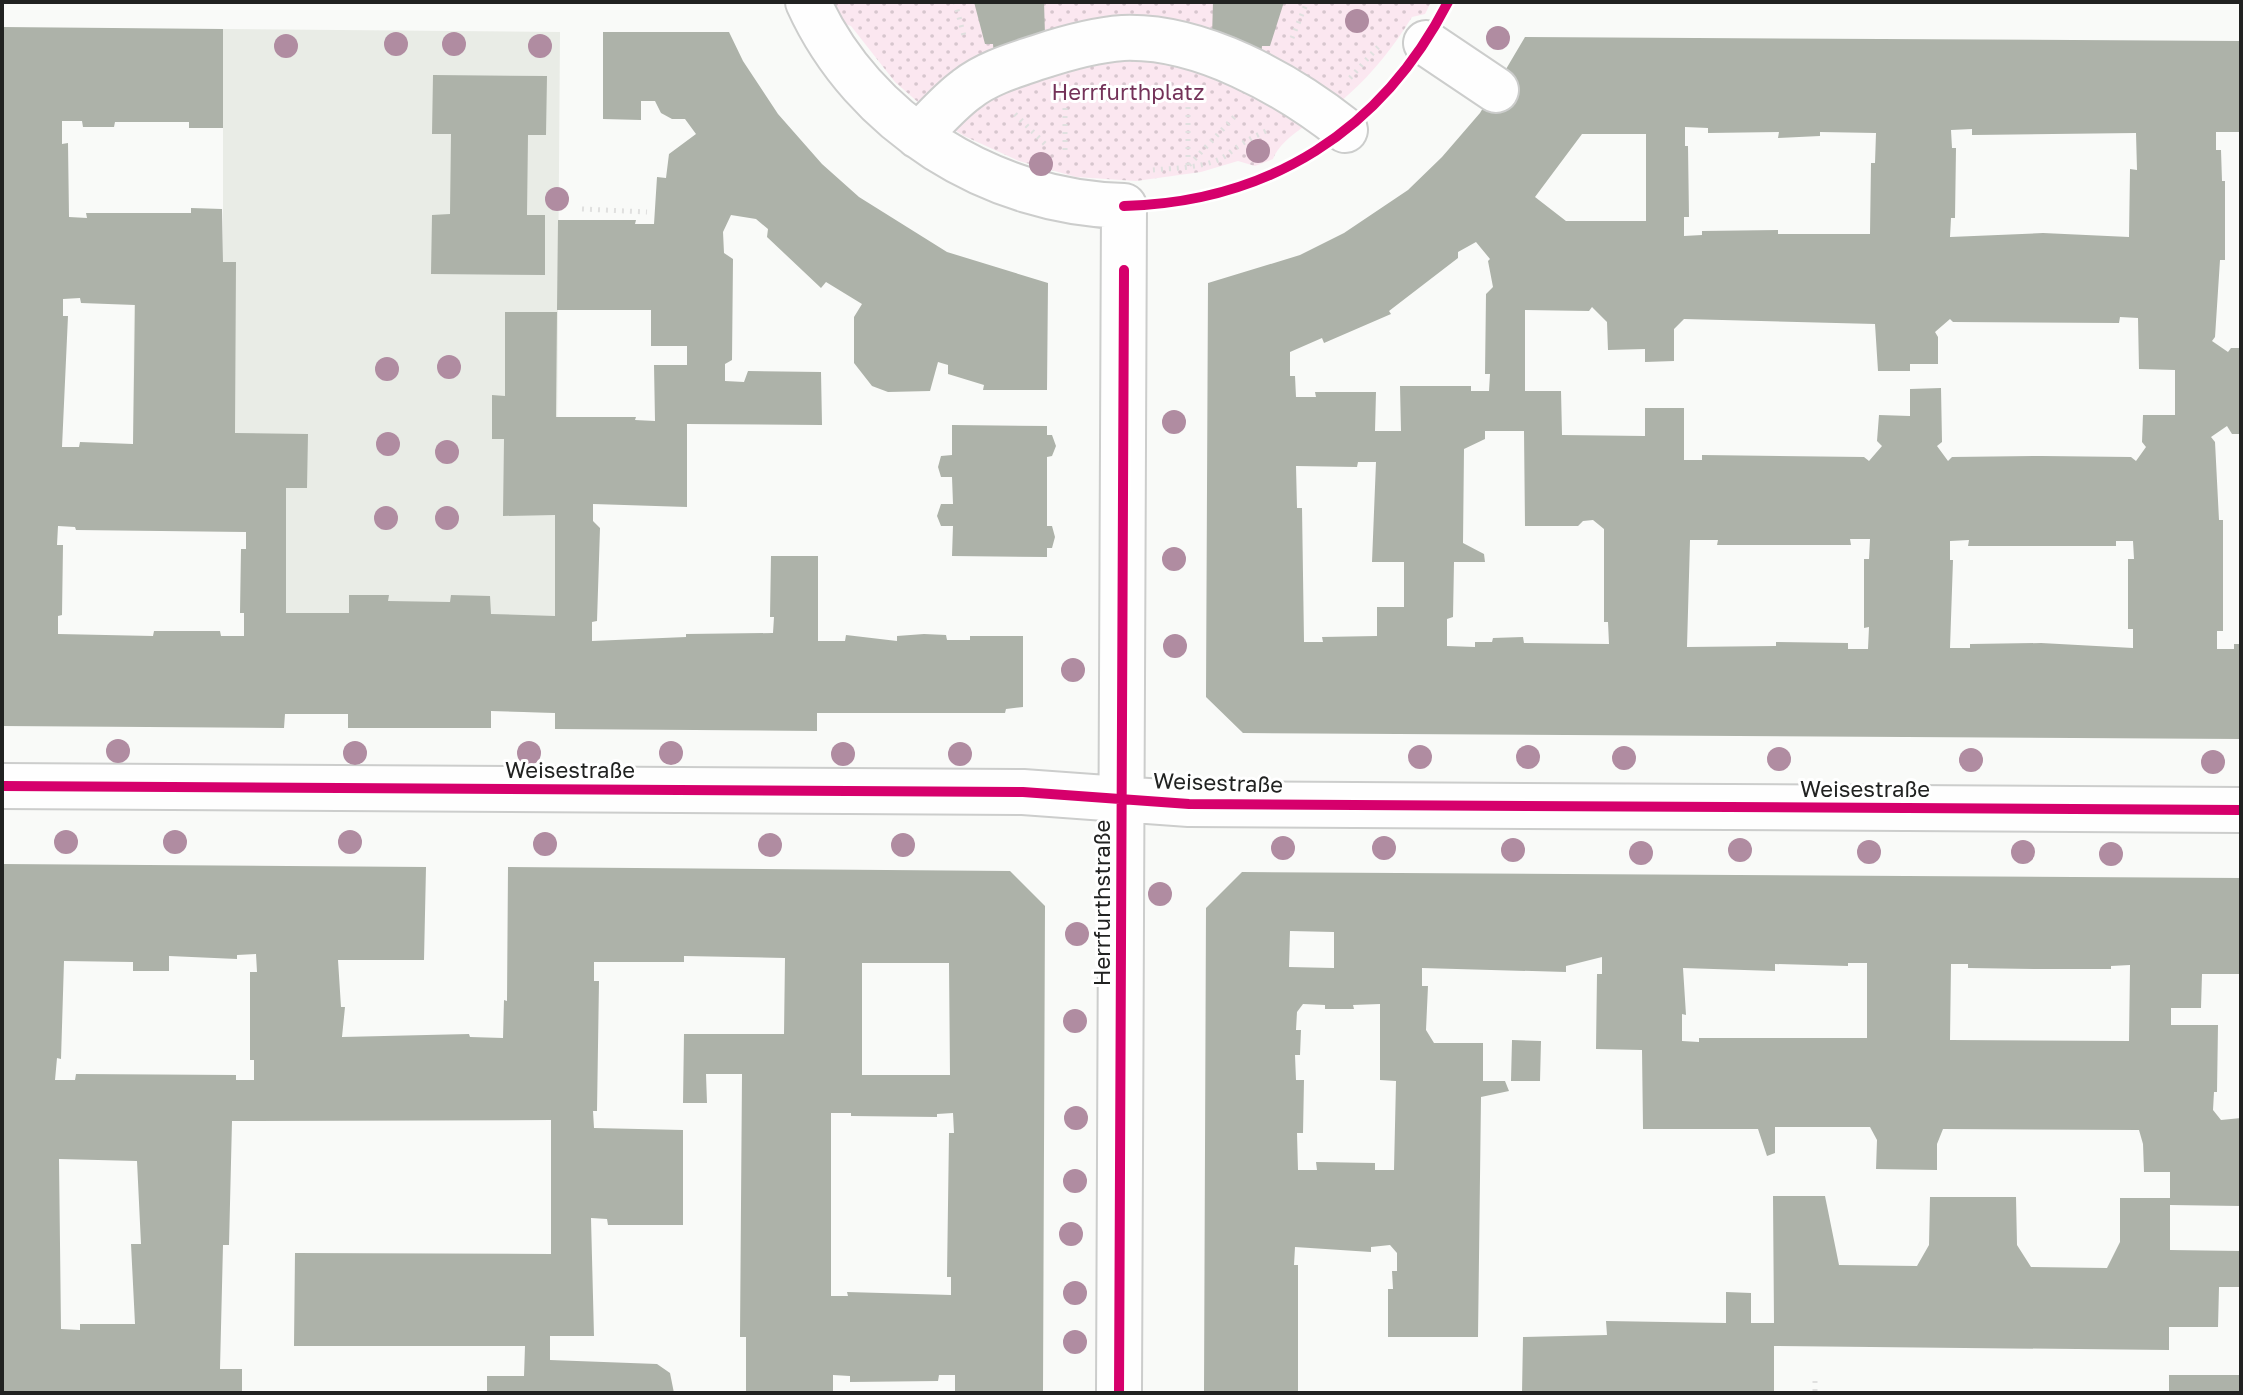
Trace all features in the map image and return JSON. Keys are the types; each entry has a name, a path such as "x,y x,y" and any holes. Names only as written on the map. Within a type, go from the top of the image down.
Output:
{"street":[{"path":"808,2 854,74 918,136 966,89 1014,65 1066,48 1125,38 1153,40 1187,49 1267,77 1331,119"},
{"path":"1426,43 1496,90"},
{"name":"Herrfurthstraße","path":"918,136 951,158 1010,185 1065,201 1124,206 1119,1393"},
{"name":"Weisestraße","path":"2,786 1008,791 1189,804 2241,810"}],"path":[{"path":"1187,49 1188,166 1227,155 1234,146 1270,129 1331,119 1382,43"},
{"path":"1064,163 1066,48"},
{"path":"582,209 647,212"},
{"path":"1815,1381 1815,1393"}],"shaded area":[{"path":"223,29 560,32 555,713 491,711 491,728 348,728 348,714 285,714 286,489 133,487 134,305 223,262"}],"green space":[{"name":"Herrfurthplatz","path":"827,2 1431,2 1425,14 1412,17 1383,58 1357,86 1286,141 1273,159 1255,166 1238,161 1201,172 1136,181 1076,177 1019,161 964,136 936,118 895,82 851,26 833,20"}],"building":[{"path":"974,2 1044,2 1045,35 994,57 993,44 985,44"},
{"path":"1213,2 1284,2 1270,46 1262,46 1261,58 1212,37"},
{"path":"2,27 223,29 223,128 189,128 189,122 115,122 114,127 83,127 82,121 62,121 62,144 68,143 69,217 87,218 86,213 191,213 191,208 222,209 223,262 236,262 235,433 308,434 307,488 286,488 286,613 349,613 349,595 389,595 388,601 450,602 451,595 490,596 491,614 555,616 555,515 503,516 504,439 492,439 492,395 505,396 505,312 557,312 556,417 636,417 635,420 655,421 654,365 687,365 687,346 651,346 651,310 557,310 558,220 636,220 635,224 654,224 657,177 666,178 669,154 696,134 685,119 672,119 661,113 655,101 641,101 641,120 603,119 603,32 729,32 743,61 778,114 822,164 859,197 947,252 1048,283 1047,390 983,390 984,385 948,374 948,365 938,362 930,391 888,392 872,386 854,363 854,317 862,304 826,282 821,288 767,237 768,229 756,219 731,215 723,232 724,253 733,259 732,360 725,364 725,381 744,382 748,371 821,372 822,425 687,424 687,507 593,504 593,521 600,528 597,621 592,622 592,641 686,637 686,634 773,633 774,617 770,617 771,556 818,556 818,641 845,641 846,635 897,641 897,636 924,634 946,635 947,640 970,640 970,636 1023,636 1023,707 1006,709 1005,713 817,713 817,731 555,729 555,713 491,711 491,728 348,728 348,714 285,714 284,728 2,726","holes":["80,298 81,303 135,305 133,444 80,442 79,447 62,447 68,316 63,316 63,299","58,526 75,527 76,530 246,532 246,549 241,549 240,613 244,613 244,636 221,636 220,631 154,631 153,636 58,634 58,616 62,615 63,545 57,545"]},
{"path":"1525,37 2241,41 2241,132 2216,132 2216,150 2221,150 2222,181 2225,181 2225,260 2220,260 2215,337 2212,341 2228,352 2231,348 2241,348 2241,434 2232,434 2227,426 2211,437 2215,442 2219,520 2223,520 2223,631 2217,631 2217,649 2234,649 2234,644 2241,644 2241,739 1243,733 1206,697 1208,283 1300,255 1344,233 1408,190 1480,113","holes":["1685,127 1708,128 1708,133 1779,132 1778,138 1820,136 1820,132 1876,133 1875,163 1871,163 1870,234 1778,234 1778,230 1702,231 1702,235 1684,236 1684,217 1689,217 1688,146 1685,146","1972,129 1972,135 2136,133 2137,170 2130,169 2129,237 2043,233 1950,237 1951,218 1955,218 1956,148 1952,148 1951,130","1582,134 1646,134 1646,221 1566,221 1535,197","1476,242 1490,259 1493,287 1486,294 1485,374 1490,374 1489,391 1471,391 1471,386 1400,386 1401,431 1375,431 1376,392 1315,392 1316,397 1296,397 1295,376 1290,376 1290,352 1322,338 1324,343 1391,314 1389,311 1458,258 1458,252","1592,307 1607,322 1608,350 1645,349 1645,362 1674,361 1674,329 1684,319 1875,324 1878,371 1910,371 1910,364 1938,364 1938,337 1935,332 1950,319 1953,322 2119,323 2120,317 2138,318 2139,369 2175,370 2175,415 2143,415 2142,442 2146,447 2136,461 2131,457 2042,456 1952,457 1948,461 1937,446 1942,442 1941,388 1910,389 1910,416 1879,415 1877,441 1882,446 1869,461 1864,457 1702,455 1702,460 1684,460 1684,408 1645,408 1645,436 1562,435 1561,391 1525,391 1525,310 1589,311","1485,431 1524,431 1525,526 1578,526 1583,521 1593,520 1604,529 1604,622 1608,622 1609,644 1524,643 1523,637 1493,638 1492,642 1475,642 1475,647 1447,646 1447,619 1453,617 1454,562 1485,562 1484,554 1463,543 1464,449 1485,439","1358,462 1376,462 1372,562 1404,562 1404,607 1377,607 1377,636 1322,637 1323,642 1304,642 1302,508 1297,508 1296,466 1357,467","1850,539 1870,539 1869,559 1864,559 1864,628 1869,627 1868,649 1848,649 1848,643 1776,642 1776,646 1687,647 1690,540 1718,540 1717,545 1851,545","1969,540 1968,546 2116,546 2116,541 2133,541 2134,559 2128,559 2128,629 2133,629 2133,648 2041,643 1970,644 1970,648 1950,648 1953,560 1950,560 1950,541"]},
{"path":"433,75 547,76 546,135 528,135 527,215 545,215 545,275 431,274 432,215 450,214 451,134 432,134"},
{"path":"952,425 1047,426 1047,435 1052,435 1056,446 1052,456 1047,457 1047,526 1052,526 1055,537 1052,548 1047,548 1047,557 952,556 953,526 941,526 937,516 941,504 953,504 952,477 941,477 938,467 941,456 952,455"},
{"path":"2,864 426,867 424,960 338,960 341,1007 345,1007 342,1037 469,1034 470,1037 503,1038 504,1000 507,1001 508,867 1010,871 1045,906 1043,1393 955,1393 955,1375 939,1375 938,1381 850,1382 850,1376 833,1375 833,1393 746,1393 746,1337 740,1337 742,1074 706,1074 707,1103 683,1103 684,1034 784,1034 785,958 684,956 684,962 594,962 594,981 599,981 597,1111 593,1111 594,1128 683,1130 683,1225 608,1225 607,1219 591,1218 594,1336 550,1336 550,1360 657,1364 670,1373 674,1393 487,1393 487,1376 524,1376 525,1346 294,1346 295,1253 551,1254 551,1120 232,1121 229,1245 223,1245 220,1369 242,1369 242,1393 2,1393","holes":["256,954 257,972 250,972 250,1060 254,1060 254,1080 236,1080 236,1075 76,1074 75,1080 55,1080 57,1058 61,1059 64,961 133,962 133,971 169,971 169,956 237,959 237,955","862,963 949,963 950,1075 862,1075","831,1113 937,1117 937,1114 953,1113 954,1133 949,1133 947,1277 951,1277 951,1295 847,1292 848,1296 831,1296","59,1159 137,1161 141,1244 131,1244 135,1324 80,1324 80,1330 61,1329"]},
{"path":"1242,872 2241,878 2241,974 2202,974 2201,1008 2171,1008 2171,1025 2218,1025 2217,1092 2214,1092 2213,1110 2221,1120 2241,1118 2241,1206 2170,1205 2170,1250 2241,1251 2241,1287 2219,1287 2218,1327 2169,1327 2169,1350 1774,1346 1774,1393 1522,1393 1523,1337 1607,1335 1606,1321 1726,1323 1726,1292 1751,1293 1751,1323 1774,1323 1773,1196 1825,1196 1839,1265 1917,1266 1929,1245 1930,1197 2016,1197 2017,1245 2031,1267 2107,1268 2120,1242 2120,1198 2170,1198 2170,1172 2144,1172 2139,1130 1943,1129 1937,1144 1937,1170 1876,1169 1877,1140 1870,1127 1775,1127 1775,1153 1767,1156 1758,1129 1643,1129 1642,1050 1596,1049 1597,974 1602,974 1602,957 1566,966 1566,972 1422,968 1422,986 1428,986 1426,1030 1434,1043 1483,1043 1483,1081 1505,1081 1509,1091 1481,1097 1478,1337 1388,1337 1388,1289 1393,1289 1392,1271 1397,1271 1397,1253 1390,1245 1371,1247 1371,1252 1295,1247 1294,1265 1298,1265 1298,1393 1204,1393 1206,908","holes":["1290,931 1334,932 1334,968 1289,967","1848,963 1867,963 1867,1038 1699,1038 1699,1042 1682,1041 1682,1014 1686,1015 1683,968 1775,971 1775,964 1848,966","1951,964 1968,964 1968,968 2039,969 2111,969 2111,966 2130,965 2129,1041 1950,1040","1303,1004 1325,1005 1325,1009 1354,1009 1353,1005 1380,1004 1380,1080 1396,1081 1394,1170 1375,1170 1375,1163 1316,1162 1317,1170 1298,1170 1297,1133 1303,1133 1304,1080 1296,1080 1295,1055 1300,1055 1301,1030 1296,1030 1297,1012"]},
{"path":"1512,1040 1541,1041 1540,1081 1511,1081"},
{"path":"2169,1375 2241,1375 2241,1393 2169,1393"}],"cycle path":[{"path":"1124,206 1177,201 1227,191 1273,174 1316,151 1355,122 1390,88 1421,48 1448,2"},
{"path":"1119,1393 1124,270"},
{"path":"2,786 1023,792 1189,804 2241,810"}]}
